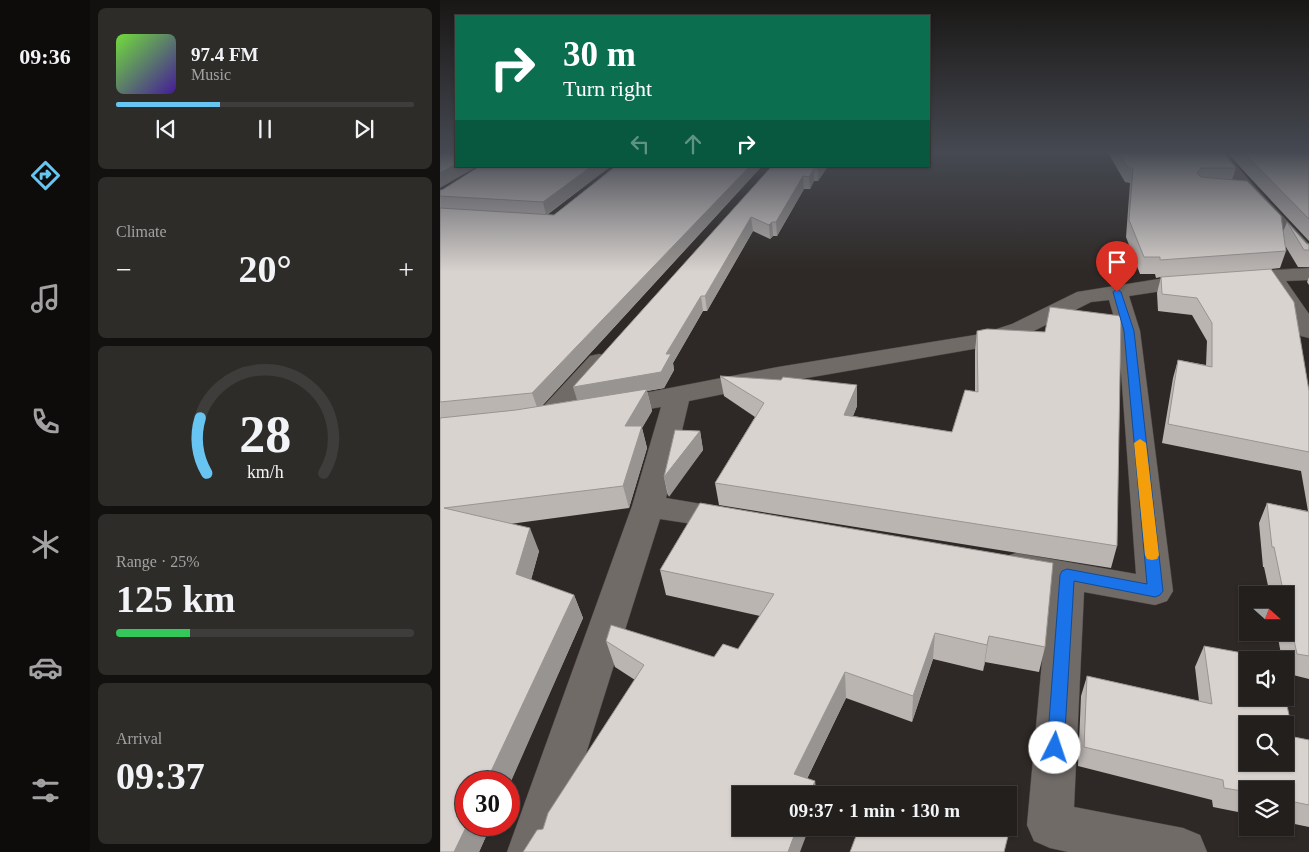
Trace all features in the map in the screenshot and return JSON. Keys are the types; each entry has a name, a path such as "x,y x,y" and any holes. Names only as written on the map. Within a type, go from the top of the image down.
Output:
{"street":[{"path":"1252,193 1309,255"},
{"path":"611,346 538,421 677,396 778,375 985,340 1020,329 1085,297 1171,283 1309,274"},
{"path":"1272,276 1309,331"},
{"path":"989,562 1155,591 1129,331 1117,292"},
{"path":"531,852 648,506 677,396"},
{"path":"648,506 765,525"},
{"path":"1067,575 1050,825 1183,852"}],"building":[{"path":"440,193 556,193 543,202 440,196"},
{"path":"582,193 724,193 532,393 440,402 440,208 554,215"},
{"path":"748,193 793,193 776,222 772,222 769,225 751,217 705,296 701,296 666,354 671,354 661,372 573,387"},
{"path":"1131,193 1258,193 1281,216 1286,251 1160,260 1160,257 1144,257 1129,220"},
{"path":"1283,193 1309,193 1309,219"},
{"path":"1287,222 1309,244 1309,250 1304,250"},
{"path":"1271,269 1294,302 1309,391 1309,452 1168,424 1178,360 1212,367 1212,323 1197,298 1162,294 1161,277"},
{"path":"1050,307 1121,316 1117,546 715,483 764,403 720,376 781,380 783,377 857,385 844,415 952,432 965,390 978,392 977,331 987,329 1045,332"},
{"path":"647,389 625,426 642,426 623,486 444,508 530,528 516,574 574,595 491,771 455,771 455,836 462,836 454,852 440,852 440,418 516,410"},
{"path":"675,430 700,431 664,477"},
{"path":"700,503 1053,563 1045,647 989,636 987,645 935,633 913,696 845,672 794,774 815,781 813,786 732,786 732,836 794,836 788,852 523,852 537,830 543,829 548,813 644,665 606,641 611,625 714,657 723,644 738,649 774,594 660,570"},
{"path":"1267,503 1309,512 1309,656 1297,654 1294,640 1294,586 1282,586 1274,547 1272,547"},
{"path":"1204,646 1239,652 1239,706 1287,706 1289,716 1239,716 1239,771 1294,771 1294,737 1309,740 1309,805 1294,802 1294,781 1239,781 1239,790 1224,788 1223,780 1084,747 1087,676 1212,704"},
{"path":"856,836 1008,836 1004,852 850,852"}],"slow traffic":[{"path":"1140,443 1152,555"}],"route":[{"path":"1055,748 1067,575 1155,591 1129,331 1117,292"}]}
